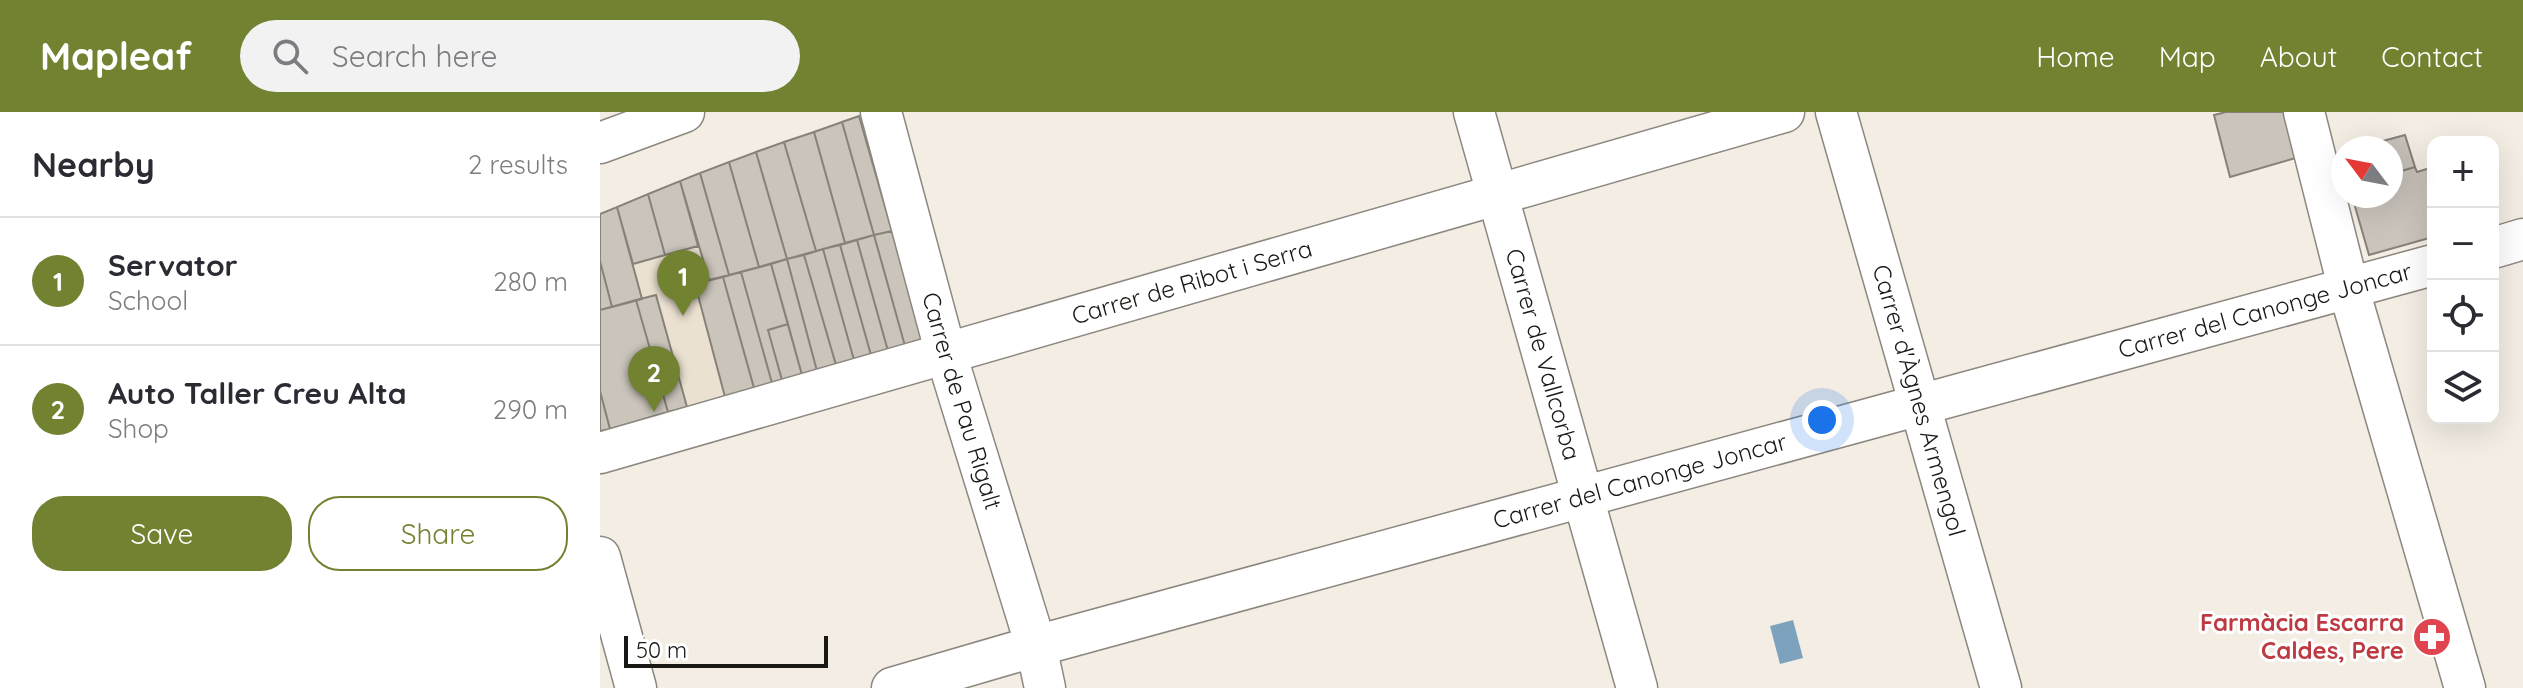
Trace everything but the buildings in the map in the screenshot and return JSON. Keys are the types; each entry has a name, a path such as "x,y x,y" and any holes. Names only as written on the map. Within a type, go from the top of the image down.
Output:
{"street":[{"path":"600,116 610,112"},
{"path":"600,143 684,112"},
{"name":"Carrer de Pau Rigalt","path":"881,112 946,354 1036,646 1045,688"},
{"name":"Carrer de Vallcorba","path":"1474,112 1637,688"},
{"name":"Carrer de Ribot i Serra","path":"600,453 1784,112"},
{"name":"Carrer d'Àgnes Armengol","path":"1836,112 2001,688"},
{"path":"2304,112 2349,290 2465,688"},
{"path":"2499,246 2523,239"},
{"name":"Carrer del Canonge Joncar","path":"892,688 2427,267"},
{"path":"600,557 636,688"}],"shaded area":[{"path":"698,246 709,280 696,284 725,397 687,407 657,295 642,299 633,264"}],"water":[{"path":"1793,620 1803,658 1780,664 1770,626"}],"place":[{"name":"Servator","path":"683,316"},
{"name":"Auto Taller Creu Alta","path":"654,412"},
{"name":"Farmàcia Escarra Caldes, Pere","path":"2432,637"}]}
